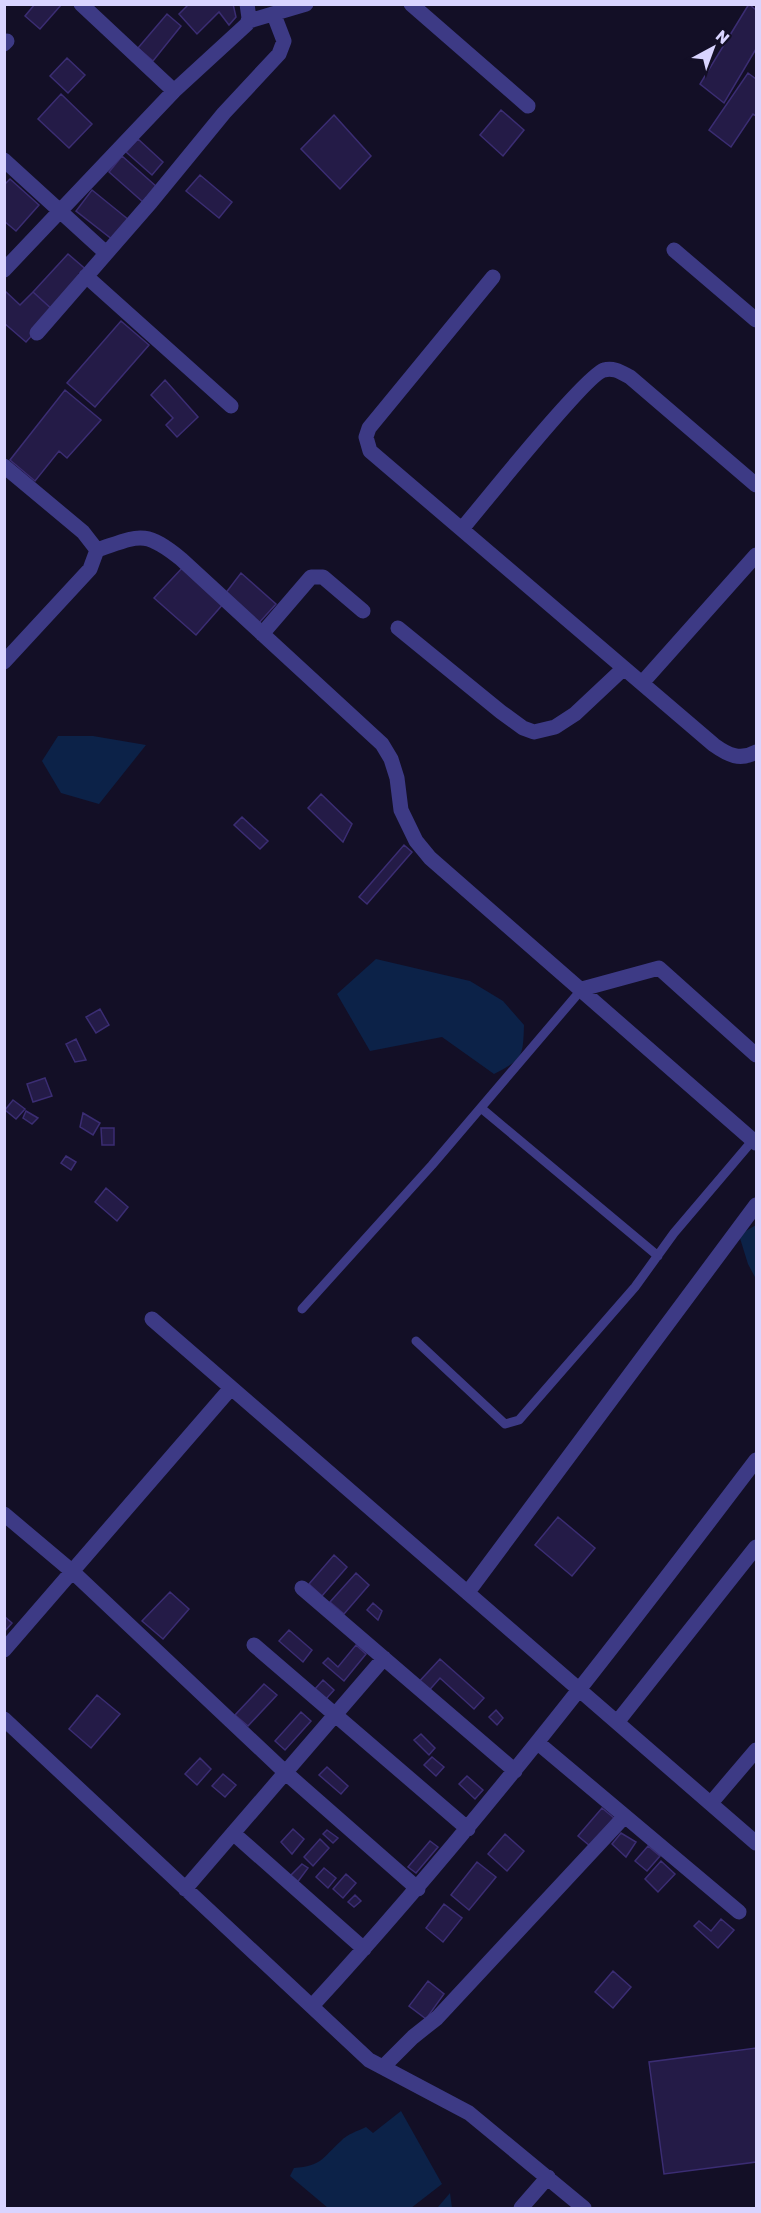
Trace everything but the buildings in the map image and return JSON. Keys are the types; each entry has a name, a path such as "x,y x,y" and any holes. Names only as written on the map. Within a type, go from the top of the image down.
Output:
{"street":[{"path":"81,4 174,91"},
{"path":"246,4 249,21"},
{"path":"4,270 174,91 249,21 306,4"},
{"path":"411,4 528,106"},
{"path":"38,333 152,202 224,113 279,54 284,41 274,15"},
{"path":"4,160 106,253"},
{"path":"674,250 756,320"},
{"path":"86,276 231,406"},
{"path":"493,277 369,428 366,437 376,459 462,529 724,752 735,757 749,756 756,752"},
{"path":"462,529 580,390 603,370 616,369 630,377 756,485"},
{"path":"5,467 83,532 97,550"},
{"path":"97,550 141,536 161,543 382,744 391,759 397,778 401,810 416,841 430,858 755,1141"},
{"path":"4,662 90,569 97,550"},
{"path":"642,683 756,555"},
{"path":"262,634 311,578 323,577 363,611"},
{"path":"398,628 501,712 523,728 534,732 555,727 570,718 624,668"},
{"path":"582,989 659,968 756,1055"},
{"path":"468,1592 756,1204"},
{"path":"152,1319 618,1720 756,1843"},
{"path":"4,1650 74,1573 231,1388"},
{"path":"312,2006 418,1889 582,1690 756,1460"},
{"path":"4,1514 74,1573 286,1773 418,1889"},
{"path":"618,1720 756,1546"},
{"path":"302,1588 515,1771"},
{"path":"254,1645 334,1716 468,1828"},
{"path":"185,1889 384,1658"},
{"path":"4,1719 369,2060 469,2113 584,2208"},
{"path":"538,1743 739,1912"},
{"path":"711,1803 756,1750"},
{"path":"383,2067 413,2037 442,2013 625,1816"},
{"path":"233,1833 364,1949"},
{"path":"521,2208 548,2177"}],"lane":[{"path":"302,1309 481,1108 582,989"},
{"path":"481,1108 658,1256"},
{"path":"416,1341 505,1424 512,1424 519,1420 635,1287 658,1256 755,1141"}],"water":[{"path":"58,736 93,736 146,745 99,804 61,793 42,761"},
{"path":"376,959 470,981 503,1001 524,1025 520,1056 511,1065 494,1074 442,1037 370,1051 337,994"},
{"path":"756,1225 756,1279 748,1264 739,1235"},
{"path":"401,2111 442,2184 411,2208 328,2208 290,2176 294,2168 321,2160 349,2135 366,2127 373,2133"},
{"path":"450,2193 452,2208 421,2208 438,2207"}]}
